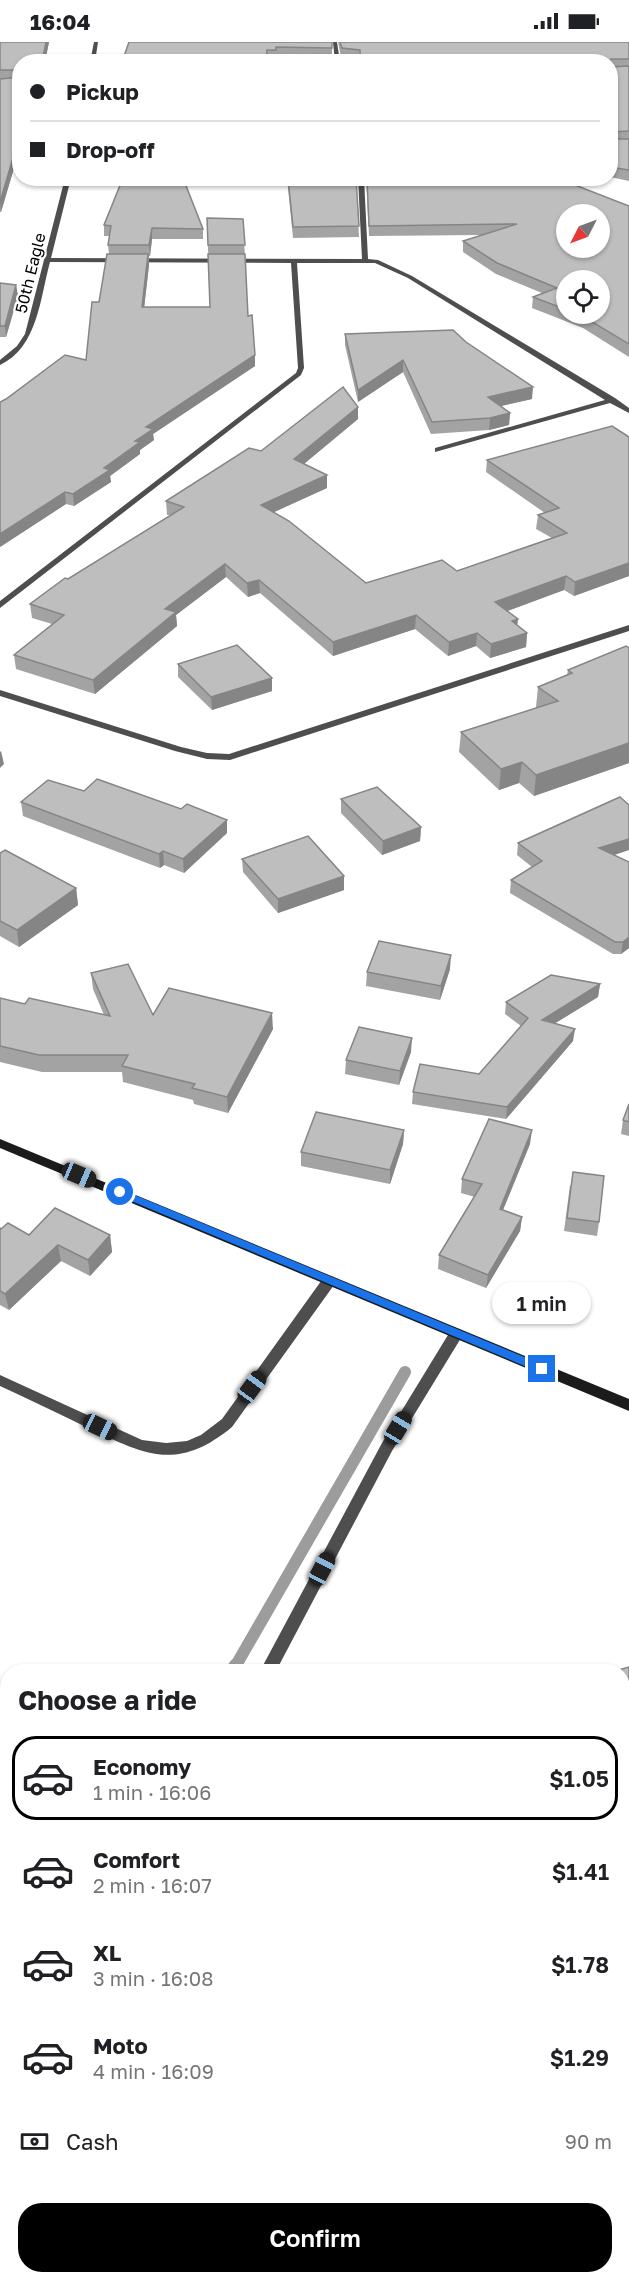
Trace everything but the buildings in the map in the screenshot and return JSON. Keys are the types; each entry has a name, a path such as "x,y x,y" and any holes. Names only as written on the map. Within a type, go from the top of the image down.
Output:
{"main road":[{"path":"0,1143 629,1405"}],"street":[{"name":"50th Eagle","path":"0,363 20,346 28,334 66,186"},
{"path":"361,186 365,260"},
{"path":"48,260 294,262 365,260 397,270 629,411"},
{"path":"0,605 299,374 301,368 294,262"},
{"path":"438,450 612,400"},
{"path":"0,693 178,749 207,756 230,757 629,628"},
{"path":"0,1380 140,1446 165,1449 189,1447 209,1439 227,1423 329,1281"},
{"path":"272,1664 387,1447 456,1334"}],"waterway":[{"path":"237,1664 405,1372"}],"route":[{"path":"120,1192 542,1369"}]}
